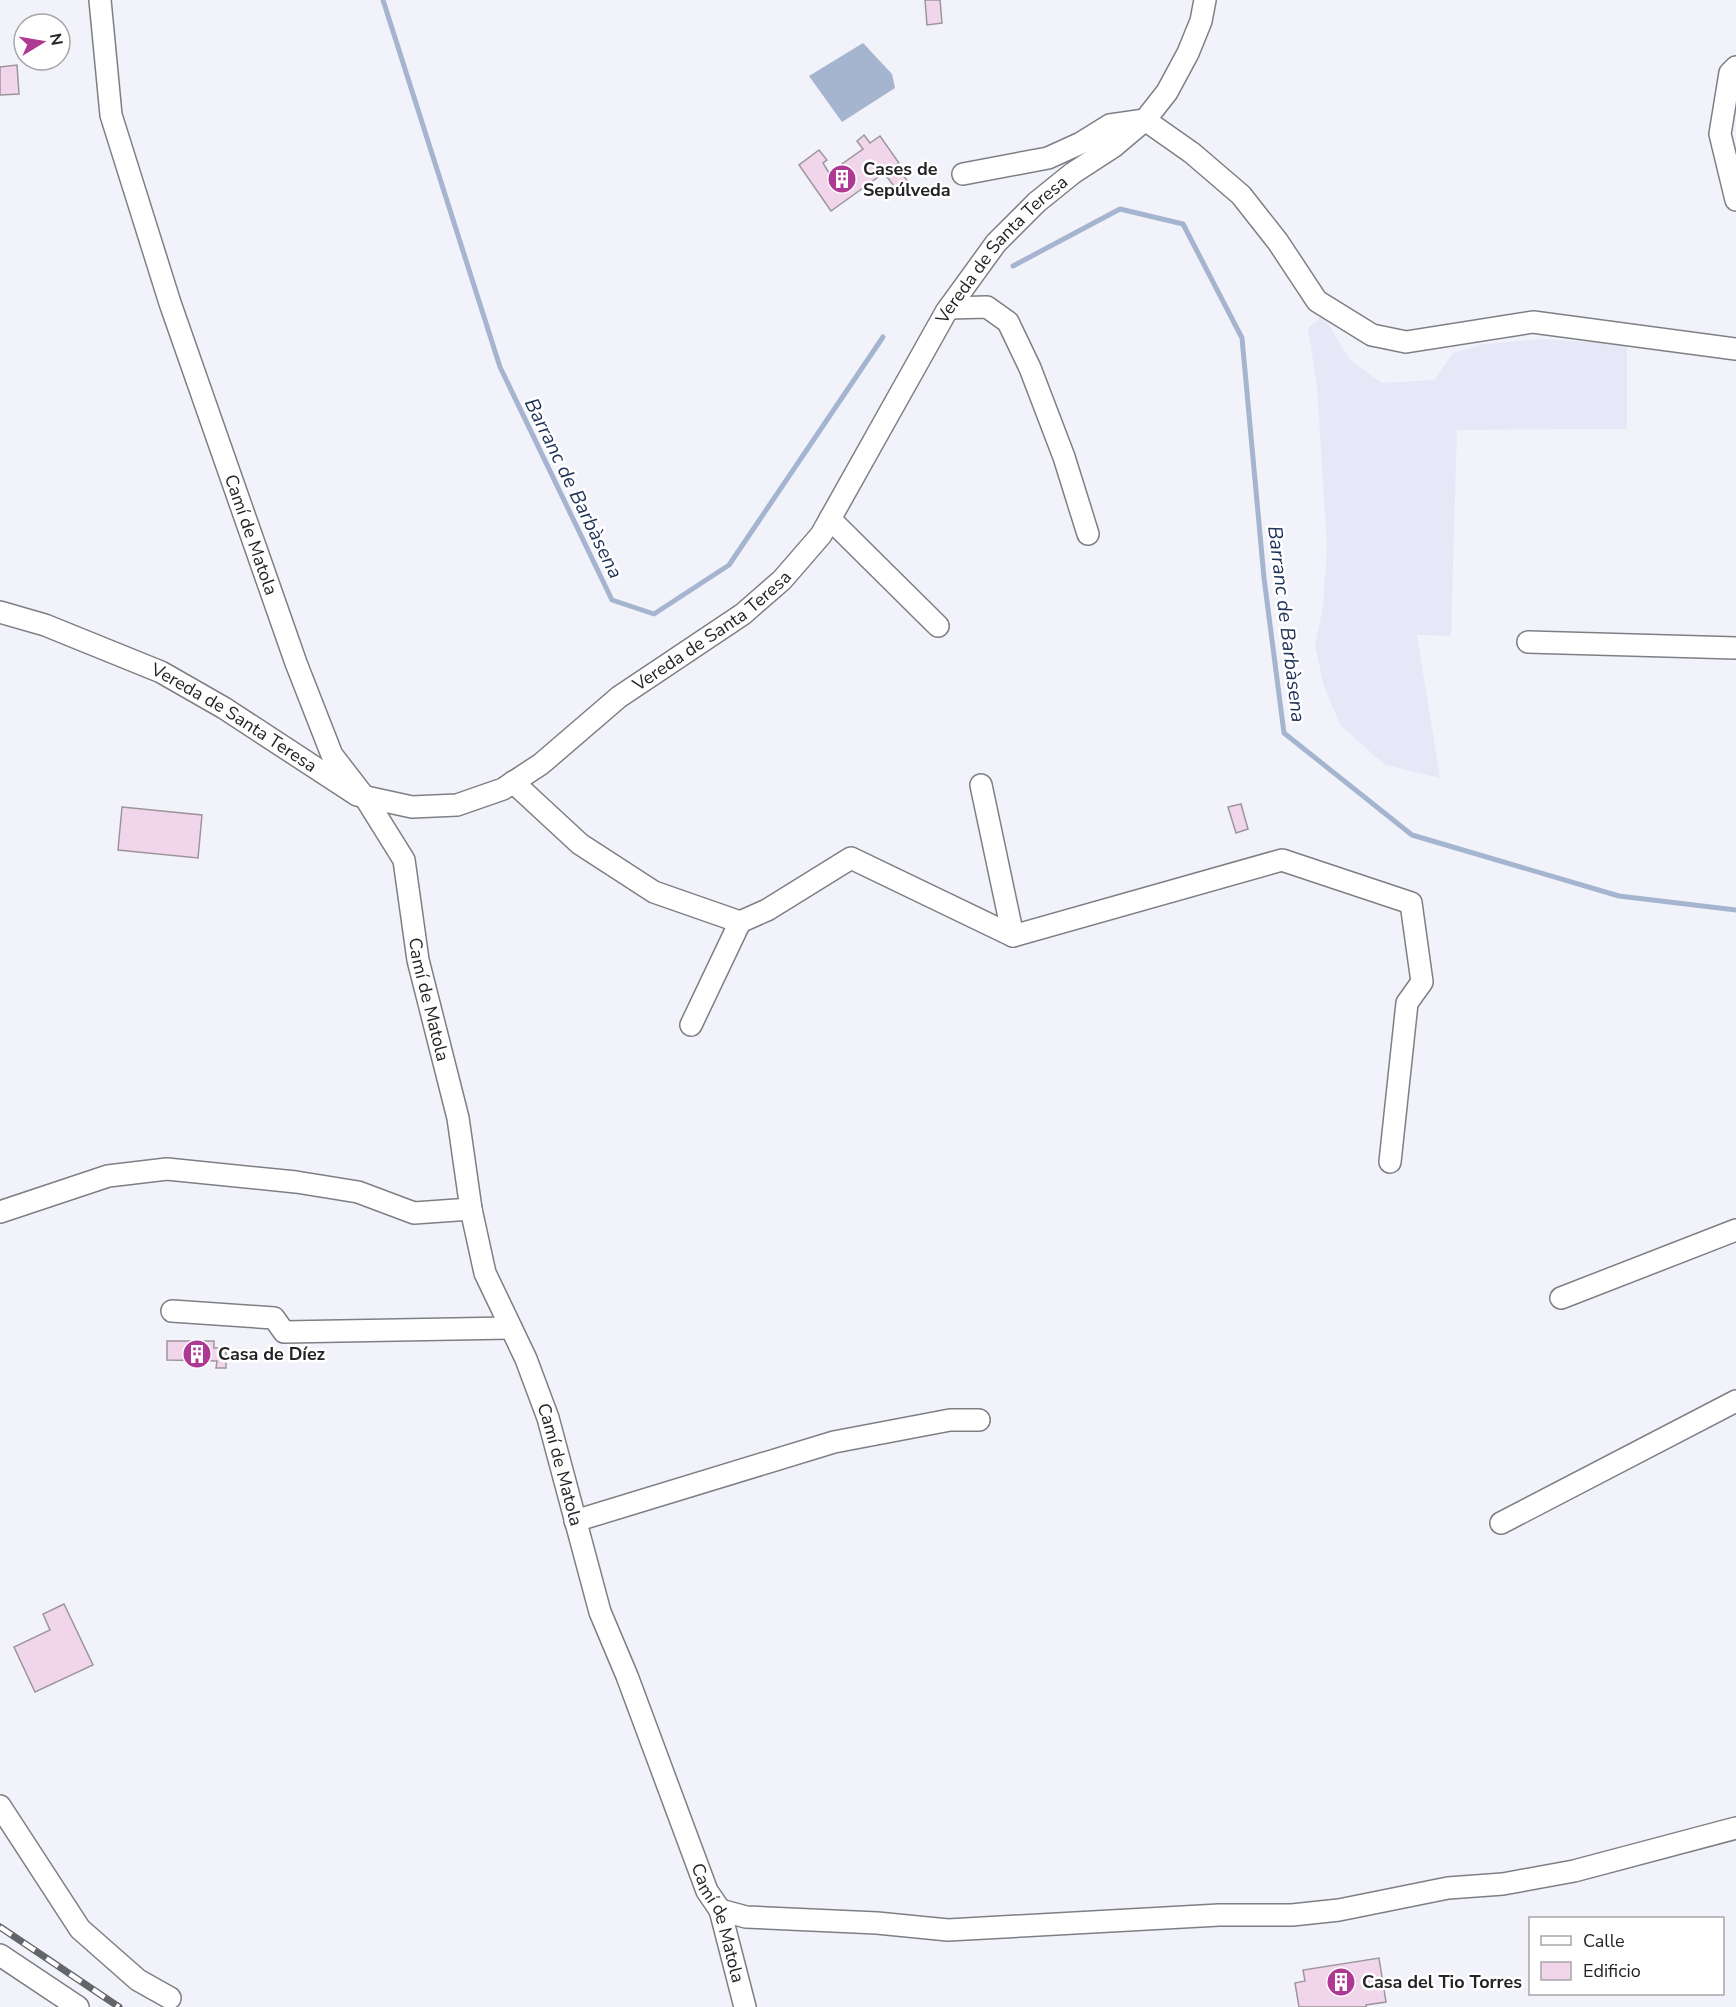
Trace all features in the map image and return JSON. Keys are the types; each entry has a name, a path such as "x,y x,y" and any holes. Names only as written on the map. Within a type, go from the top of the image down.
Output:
{"street":[{"name":"Camí de Matola","path":"100,0 111,115 170,303 296,663 332,755 366,799 404,860 418,960 458,1118 471,1209 485,1273 549,1418 600,1612 635,1697 707,1891 720,1910 745,2007"},
{"name":"Vereda de Santa Teresa","path":"0,612 45,625 161,672 224,708 366,799 412,807 457,805 503,789 540,764 619,697 743,614 782,580 821,535 949,308 996,243 1036,202 1073,173 1113,147 1145,120 1167,92 1188,53 1201,21 1206,0"},
{"path":"1736,67 1730,73 1720,134 1736,200"},
{"path":"963,174 1048,158 1081,143 1110,125 1145,120 1192,153 1241,195 1278,242 1317,302 1372,335 1407,342 1533,322 1736,349"},
{"path":"949,308 987,308 1008,322 1030,368 1064,457 1088,534"},
{"path":"830,519 938,626"},
{"path":"1528,642 1736,648"},
{"path":"513,782 580,844 654,892 740,922"},
{"path":"981,785 1013,936"},
{"path":"691,1025 740,922 766,910 851,858 1013,936 1282,861 1411,903 1422,982 1407,1003 1390,1162"},
{"path":"0,1212 108,1176 167,1169 296,1182 358,1192 414,1214 471,1209"},
{"path":"1561,1298 1736,1230"},
{"path":"172,1311 274,1318 284,1332 511,1328"},
{"path":"1501,1523 1736,1401"},
{"path":"575,1521 834,1442 951,1420 980,1420"},
{"path":"0,1806 80,1929 138,1980 170,1998"},
{"path":"720,1910 746,1917 878,1923 948,1929 1219,1915 1292,1915 1339,1910 1448,1888 1503,1884 1574,1871 1736,1828"},
{"path":"4,1962 78,2007"}],"shaded area":[{"path":"1323,315 1350,360 1382,383 1434,380 1453,353 1484,344 1544,339 1627,345 1627,429 1457,430 1451,636 1417,635 1440,778 1385,765 1340,725 1324,686 1315,646 1323,606 1327,546 1317,387 1308,328"}],"water":[{"path":"863,43 892,74 895,88 842,122 809,76"}],"building":[{"path":"925,0 940,0 942,23 927,25"},
{"path":"12,66 12,72 17,72 19,94 0,95 0,67"},
{"name":"Cases de Sepúlveda","path":"864,135 870,143 880,136 899,163 896,165 911,186 900,194 884,173 831,211 799,165 819,150 827,160 823,163 829,173 863,149 857,141"},
{"path":"1241,804 1248,829 1236,833 1228,807"},
{"path":"122,807 202,815 198,858 118,850"},
{"name":"Casa de Díez","path":"167,1341 214,1341 214,1348 226,1348 226,1368 216,1368 217,1361 167,1360"},
{"path":"64,1604 93,1665 35,1692 14,1647 50,1630 43,1614"},
{"name":"Casa del Tio Torres","path":"1379,1958 1386,2002 1366,2005 1366,2007 1299,2007 1295,1983 1305,1981 1303,1970"}],"waterway":[{"name":"Barranc de Barbàsena","path":"383,0 500,367 612,600 654,614 729,565 883,337"},
{"name":"Barranc de Barbàsena","path":"1013,266 1120,209 1183,224 1242,338 1264,578 1284,733 1412,835 1619,896 1736,910"}],"railway":[{"path":"0,1927 119,2007"}],"place":[{"name":"Cases de Sepúlveda","path":"842,179"},
{"name":"Casa de Díez","path":"197,1354"},
{"name":"Casa del Tio Torres","path":"1341,1982"}]}
